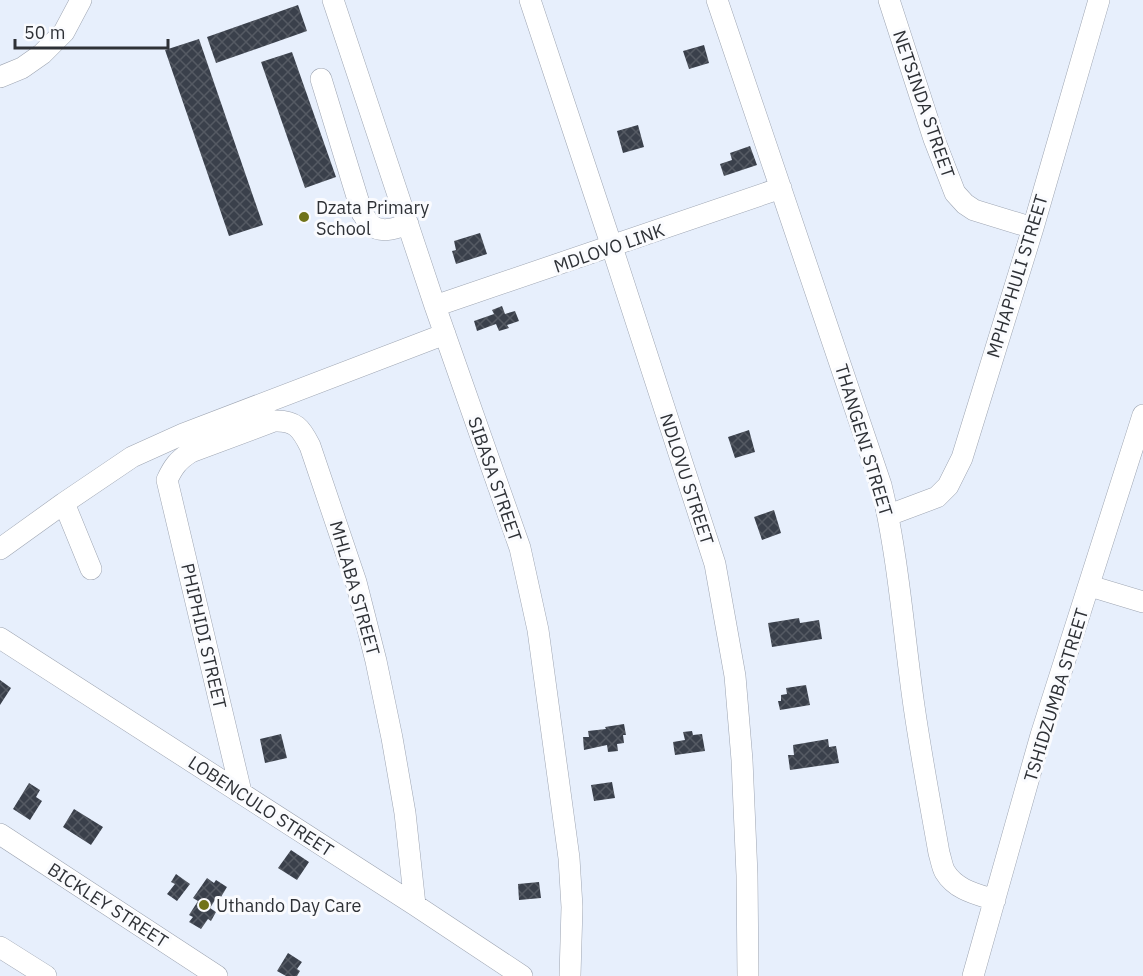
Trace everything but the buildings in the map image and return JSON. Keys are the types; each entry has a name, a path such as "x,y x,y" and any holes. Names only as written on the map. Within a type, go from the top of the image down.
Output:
{"street":[{"path":"0,76 22,68 42,54 64,32 81,0"},
{"name":"SIBASA STREET","path":"333,0 435,306 520,548 538,630 569,858 572,907 570,976"},
{"name":"NDLOVU STREET","path":"530,0 715,564 735,676 742,760 747,875 748,976"},
{"name":"THANGENI STREET","path":"717,0 881,484 889,515 913,700 939,853 945,871 955,883 966,891 995,900"},
{"name":"NETSINDA STREET","path":"889,0 934,139 955,193 974,210 1033,228"},
{"name":"MPHAPHULI STREET","path":"889,515 937,498 948,486 962,458 1033,228 1099,0"},
{"path":"321,80 362,213 370,225 378,229 390,230 408,224"},
{"name":"MDLOVO LINK","path":"435,306 782,188"},
{"path":"0,549 132,457 183,434 445,334"},
{"name":"TSHIDZUMBA STREET","path":"973,976 1041,735 1143,415"},
{"name":"MHLABA STREET","path":"167,480 172,467 180,458 274,421 292,423 305,437 356,582 376,661 405,813 415,905"},
{"name":"PHIPHIDI STREET","path":"167,480 241,792"},
{"path":"64,503 91,569"},
{"path":"1090,585 1143,602"},
{"name":"LOBENCULO STREET","path":"0,638 522,976"},
{"name":"BICKLEY STREET","path":"0,834 217,976"},
{"path":"0,947 46,976"}],"place":[{"name":"Dzata Primary School","path":"304,217"},
{"name":"Uthando Day Care","path":"204,905"}]}
